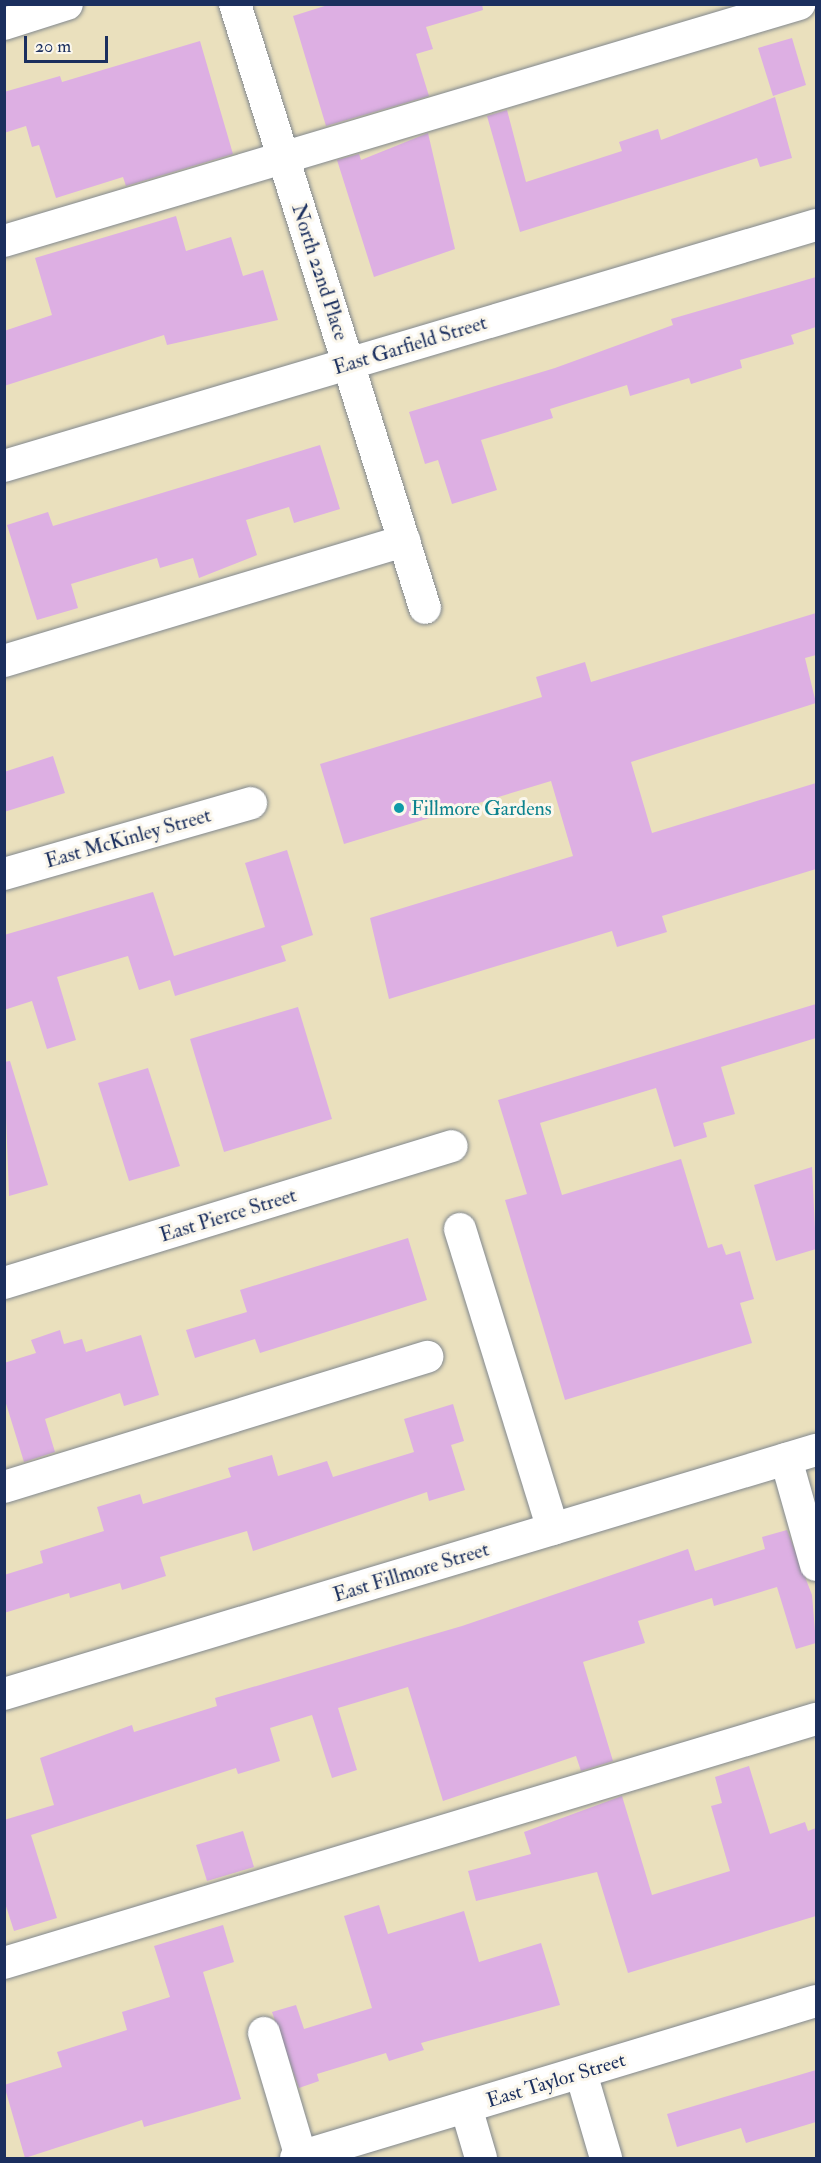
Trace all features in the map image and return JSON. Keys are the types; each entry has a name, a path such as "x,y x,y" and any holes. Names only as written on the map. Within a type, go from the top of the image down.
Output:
{"street":[{"path":"4,24 67,4"},
{"name":"North 22nd Place","path":"236,4 425,608"},
{"path":"4,241 799,4"},
{"name":"East Garfield Street","path":"4,466 816,225"},
{"path":"4,661 404,541"},
{"name":"East McKinley Street","path":"4,874 251,803"},
{"name":"East Pierce Street","path":"4,1283 451,1146"},
{"path":"460,1229 554,1529"},
{"path":"4,1486 427,1357"},
{"name":"East Fillmore Street","path":"4,1694 816,1450"},
{"path":"786,1459 816,1565"},
{"path":"4,1963 816,1719"},
{"name":"East Taylor Street","path":"298,2158 816,2001"},
{"path":"264,2033 298,2158"},
{"path":"581,2073 606,2158"},
{"path":"466,2107 481,2158"}],"building":[{"path":"331,4 482,4 483,10 426,27 433,49 416,54 429,96 326,126 293,16"},
{"path":"792,38 806,85 773,96 758,48"},
{"path":"200,41 233,154 126,186 123,177 56,198 39,145 32,147 26,126 4,133 4,92 60,76 62,82"},
{"path":"775,97 792,158 760,167 757,158 520,232 487,116 507,110 526,182 622,151 619,142 658,129 661,140"},
{"path":"428,133 455,249 374,277 337,160 359,154 361,160"},
{"path":"176,216 186,251 231,237 243,276 263,270 278,320 167,345 164,335 4,386 4,331 52,315 35,258"},
{"path":"816,277 816,327 791,335 794,344 740,360 742,368 691,384 689,378 630,396 627,385 550,409 553,418 481,440 497,490 452,504 438,460 425,464 409,412 555,368 673,325 671,319"},
{"path":"320,445 340,509 294,523 289,507 246,520 257,555 199,578 193,558 160,568 157,558 71,584 78,608 37,620 7,525 48,512 53,526"},
{"name":"Fillmore Gardens","path":"816,613 816,655 805,658 816,703 631,762 652,833 816,783 816,869 662,916 667,932 617,947 612,931 389,999 370,918 573,856 551,781 344,844 320,764 542,697 536,677 585,662 591,682"},
{"path":"53,756 65,793 4,812 4,772"},
{"path":"287,850 313,935 281,946 286,961 175,996 170,980 139,990 128,956 57,977 76,1040 47,1049 32,1001 4,1010 4,935 153,892 174,956 265,927 245,863"},
{"path":"816,1004 816,1038 721,1067 735,1114 703,1123 707,1137 674,1147 656,1088 540,1123 562,1195 681,1159 708,1248 722,1244 726,1255 740,1251 754,1299 740,1303 752,1343 565,1400 505,1200 527,1194 498,1100"},
{"path":"298,1007 332,1119 224,1152 190,1039"},
{"path":"10,1061 48,1185 9,1196 4,1062"},
{"path":"148,1068 180,1166 129,1181 98,1083"},
{"path":"812,1167 816,1249 776,1261 754,1185"},
{"path":"408,1238 427,1300 260,1353 255,1339 195,1358 186,1330 247,1312 240,1290"},
{"path":"60,1330 64,1344 82,1339 86,1352 141,1335 159,1395 124,1406 120,1393 45,1419 55,1452 24,1462 4,1397 4,1363 36,1353 31,1340"},
{"path":"453,1404 464,1441 451,1445 465,1490 429,1501 427,1492 253,1551 247,1531 160,1557 166,1576 122,1590 120,1583 70,1598 69,1593 4,1613 4,1575 43,1563 40,1551 104,1531 97,1507 140,1494 143,1504 231,1477 228,1468 272,1455 278,1476 327,1461 333,1477 414,1452 404,1419"},
{"path":"787,1530 812,1595 816,1643 796,1649 777,1587 714,1606 712,1598 638,1621 645,1643 583,1662 613,1761 581,1771 576,1756 443,1801 408,1687 338,1708 357,1770 332,1778 312,1715 270,1728 280,1761 238,1774 236,1768 31,1835 57,1918 14,1931 4,1900 4,1820 54,1805 40,1758 132,1725 134,1732 217,1706 215,1698 462,1626 688,1549 695,1571 765,1549 762,1537"},
{"path":"749,1766 770,1834 805,1822 808,1831 816,1828 816,1916 628,1973 597,1872 476,1901 468,1871 531,1854 524,1832 622,1796 652,1895 730,1871 711,1806 722,1803 715,1777"},
{"path":"243,1831 254,1867 207,1881 196,1845"},
{"path":"379,1905 388,1934 464,1911 479,1962 541,1943 560,2005 421,2043 424,2050 389,2061 386,2053 317,2074 319,2081 299,2088 272,2012 296,2005 304,2029 372,2008 344,1916"},
{"path":"223,1925 234,1962 203,1972 241,2099 144,2127 142,2120 25,2158 4,2085 62,2067 57,2052 127,2030 122,2012 170,1997 154,1946"},
{"path":"816,2070 816,2122 746,2143 741,2128 677,2147 667,2114"}],"place":[{"name":"Fillmore Gardens","path":"399,808"}]}
